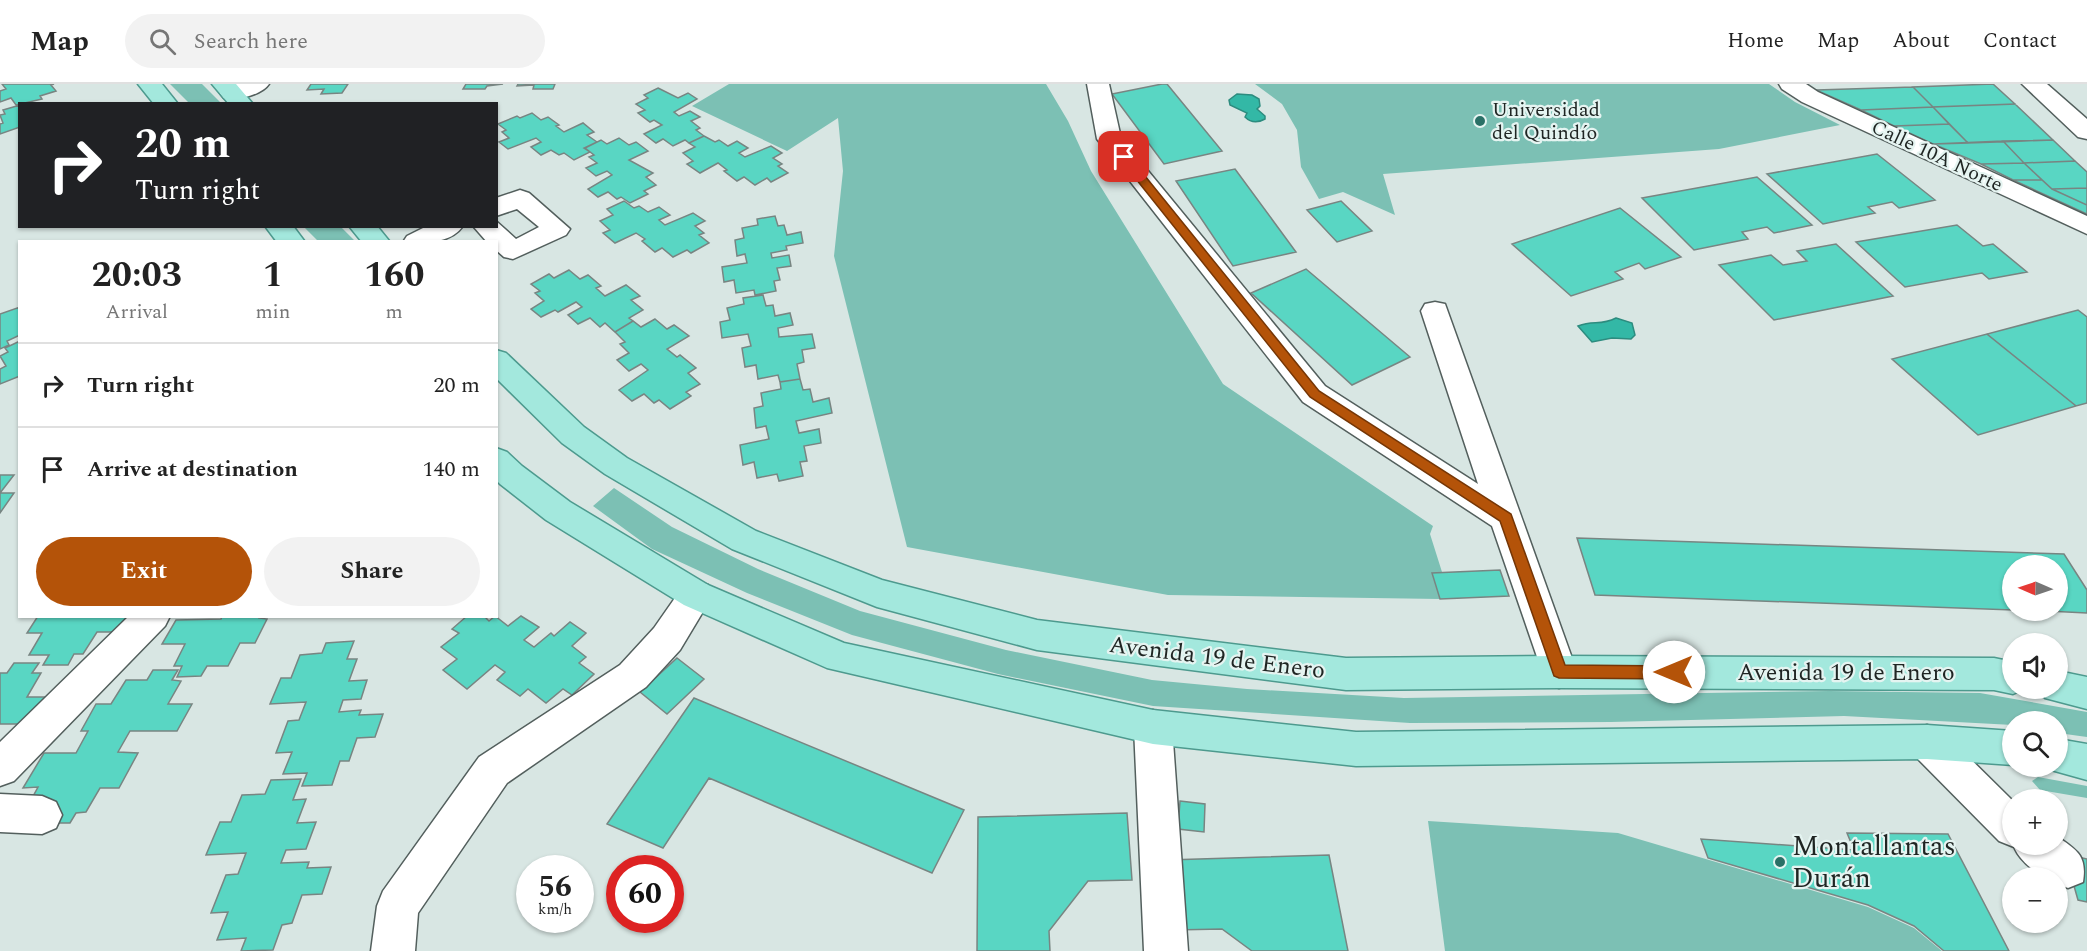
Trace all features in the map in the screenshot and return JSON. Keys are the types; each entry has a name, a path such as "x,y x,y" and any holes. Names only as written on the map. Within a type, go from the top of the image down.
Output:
{"main road":[{"path":"149,84 165,102"},
{"path":"280,228 290,240"},
{"path":"364,228 375,240"},
{"name":"Avenida 19 de Enero","path":"498,362 573,435 616,466 744,540 877,593 1037,635 1346,674 1559,672 2002,676"},
{"path":"501,472 558,511 696,595 840,657 1153,727 1356,749 1927,742 2002,747"},
{"path":"2068,689 2087,693"},
{"path":"2068,758 2087,762"}],"street":[{"path":"232,94 258,84"},
{"path":"1098,84 1109,139 1314,394 1506,518"},
{"name":"Calle 10A Norte","path":"1790,84 1810,97 2087,226"},
{"path":"2033,84 2087,132"},
{"path":"488,228 513,251 557,230 520,198 498,207"},
{"path":"420,240 446,228"},
{"path":"1435,311 1559,672"},
{"path":"393,951 398,906 493,770 633,676 667,639 696,595"},
{"path":"0,768 151,618"},
{"path":"1153,727 1166,951"},
{"path":"1927,742 2002,817"},
{"path":"0,813 42,815"},
{"path":"2049,855 2067,867"}],"shaded area":[{"path":"170,84 202,84 220,102 188,102"},
{"path":"729,84 1046,84 1068,121 1091,171 1223,384 1433,526 1430,534 1442,572 1433,574 1440,599 1168,595 907,547 834,256 843,171 838,118 787,151 692,106"},
{"path":"1255,84 1769,84 1795,102 1840,125 1719,149 1383,174 1395,215 1343,192 1319,199 1301,167 1297,130 1282,104"},
{"path":"1237,94 1252,95 1259,99 1260,106 1257,109 1265,116 1265,119 1252,121 1245,117 1247,113 1230,105 1229,100"},
{"path":"305,228 342,228 354,240 317,240"},
{"path":"1616,318 1632,323 1635,335 1631,339 1612,338 1592,342 1578,326 1606,322"},
{"path":"614,488 672,527 758,569 860,611 1006,650 1152,680 1247,689 1404,698 1829,691 1980,693 2002,697 2002,699 2087,712 2087,737 2068,734 2068,711 2002,711 2002,724 1844,716 1611,722 1410,723 1153,706 998,674 852,635 747,593 652,549 593,506"},
{"path":"2038,777 2087,786 2087,798 2068,795 2068,789 2039,789 2032,781"},
{"path":"1428,821 1618,833 1868,907 1914,928 1942,951 1445,951"}],"building":[{"path":"2,84 54,84 51,85 56,91 40,96 42,99 18,102 16,105 11,98 0,102 0,91 6,89"},
{"path":"311,84 348,84 342,93 321,94 324,89 307,90"},
{"path":"466,84 503,84 487,86 485,89 463,89"},
{"path":"518,84 555,84 553,89 533,89 534,85 517,86"},
{"path":"1167,84 1222,151 1164,164 1112,94"},
{"path":"1993,84 2015,104 1933,107 1913,87"},
{"path":"1913,87 1933,107 1861,110 1816,90"},
{"path":"658,88 678,98 688,93 697,99 674,112 679,116 690,111 700,117 691,121 700,128 696,130 704,136 689,143 685,140 673,146 663,139 656,143 644,134 662,125 654,120 650,122 638,113 645,110 636,104 648,98 644,95"},
{"path":"2015,104 2053,140 1968,143 1933,107"},
{"path":"18,106 18,128 0,134 0,124 3,123 0,115 5,114 3,110"},
{"path":"1933,107 1949,124 1894,126 1861,110"},
{"path":"532,113 541,120 548,117 564,132 583,123 594,132 587,135 597,142 584,148 590,152 574,160 564,153 559,155 551,150 541,155 531,147 541,142 536,138 508,149 499,142 509,138 502,132 506,130 498,124"},
{"path":"1949,124 1968,143 1933,144 1894,126"},
{"path":"704,136 715,142 719,140 728,146 737,141 748,148 739,153 745,157 771,146 782,153 773,158 782,164 778,166 788,173 771,182 767,178 755,185 744,177 737,181 718,163 700,173 687,164 693,161 683,153 695,147 689,143"},
{"path":"619,138 629,145 636,142 648,151 629,160 653,173 646,177 656,185 644,191 648,194 630,203 621,197 617,199 608,192 598,197 588,189 612,175 607,171 596,176 586,168 597,163 589,157 594,155 585,148 601,140 607,144"},
{"path":"2053,140 2075,161 2024,163 2003,141"},
{"path":"2003,141 2024,163 1981,164 1933,144"},
{"path":"1877,154 1935,200 1899,208 1892,202 1868,207 1875,213 1823,224 1767,174"},
{"path":"2075,161 2087,172 2087,188 2052,189 2024,163"},
{"path":"2024,163 2042,180 2013,180 1981,164"},
{"path":"1235,169 1296,252 1233,266 1176,181"},
{"path":"1757,177 1812,225 1774,233 1767,227 1742,232 1748,239 1694,250 1642,198"},
{"path":"2013,180 2042,180 2052,189 2087,205 2087,214"},
{"path":"2087,188 2087,205 2052,189"},
{"path":"624,201 634,208 639,206 648,212 659,207 670,215 659,220 665,225 693,213 705,221 695,226 704,233 699,235 709,243 691,253 687,250 673,257 662,248 655,252 642,241 645,239 636,233 615,243 603,233 610,230 600,221 613,215 607,209"},
{"path":"1341,201 1372,231 1337,242 1307,210"},
{"path":"1620,208 1681,257 1645,269 1639,263 1615,272 1623,279 1571,296 1512,244"},
{"path":"775,216 778,226 784,225 787,235 801,232 803,243 786,246 787,250 771,253 772,258 789,255 791,266 777,268 780,280 774,281 776,291 755,295 754,290 736,293 734,280 724,282 722,267 747,263 745,254 737,256 735,240 744,238 742,228 758,225 757,219"},
{"path":"1957,225 1983,246 1993,244 2027,272 1989,279 1982,273 1905,287 1856,242"},
{"path":"1836,244 1893,296 1774,320 1719,265 1771,255 1783,265 1807,261 1797,251"},
{"path":"1306,269 1410,357 1352,385 1251,293"},
{"path":"569,270 580,279 588,275 601,286 596,288 605,296 626,285 640,296 631,300 643,310 629,318 633,321 615,332 605,323 600,327 590,318 578,324 568,315 582,307 576,302 558,312 555,310 541,317 531,309 544,301 535,293 540,291 531,284 549,274 554,278"},
{"path":"763,295 766,306 773,305 775,316 790,313 793,325 778,328 779,337 812,334 815,348 802,350 804,362 797,364 800,379 780,382 778,375 758,379 756,365 745,367 742,348 751,346 748,334 722,338 720,322 730,320 727,308 744,304 743,298"},
{"path":"18,308 18,336 7,341 9,345 0,349 0,314"},
{"path":"2078,310 2087,317 2087,403 2076,406 1987,334"},
{"path":"655,319 667,329 674,325 689,336 667,349 677,357 680,355 696,368 688,373 700,384 686,392 691,396 670,409 659,400 654,403 644,394 632,401 619,390 648,370 641,364 629,371 617,360 629,353 620,344 625,342 615,332 633,321 641,327"},
{"path":"1987,334 2076,406 1978,435 1892,359"},
{"path":"18,342 18,377 0,384 0,369 6,366 0,356 8,352 5,348"},
{"path":"800,379 803,390 810,389 813,402 829,398 832,413 796,421 799,433 819,429 821,443 804,446 807,461 800,462 803,476 779,481 777,474 757,478 754,462 743,465 740,445 769,439 766,426 756,428 754,408 763,406 761,393 781,389 780,382"},
{"path":"0,475 14,475 0,493"},
{"path":"0,493 14,493 0,513"},
{"path":"1577,538 2065,555 2002,555 2002,610 1595,595"},
{"path":"2068,560 2087,590 2087,613 2068,612"},
{"path":"1500,570 1509,596 1440,599 1432,573"},
{"path":"521,616 539,627 524,640 534,647 551,633 554,636 570,622 586,633 572,646 586,657 579,663 594,674 572,695 563,689 546,703 528,689 520,696 497,680 505,672 495,665 467,689 443,670 457,659 441,647 459,633 452,629 465,618 486,618 489,621 498,618 508,626"},
{"path":"37,618 127,618 119,632 97,632 83,654 74,654 68,665 43,665 49,655 29,655 42,633 27,633"},
{"path":"267,619 255,643 240,643 228,666 207,666 201,676 177,677 182,666 174,666 185,644 162,644 176,620"},
{"path":"354,641 347,659 357,659 349,681 367,680 361,699 343,700 339,712 361,710 359,715 383,714 375,737 357,738 349,761 340,761 332,785 302,786 307,773 283,774 292,752 276,753 288,721 299,720 306,702 270,704 281,678 291,678 300,655 322,653 326,643"},
{"path":"677,658 704,679 667,714 640,692"},
{"path":"14,663 39,663 32,673 41,673 27,697 49,697 33,724 0,724 0,673 7,673"},
{"path":"153,670 178,670 172,680 181,681 168,704 192,704 177,731 130,731 118,752 138,753 119,788 100,788 86,812 76,813 70,823 43,823 24,813 38,787 23,788 44,753 76,753 88,731 81,731 96,704 111,704 126,680 147,680"},
{"path":"694,698 964,810 932,873 709,778 663,848 607,824"},
{"path":"301,779 293,800 306,799 297,823 316,822 306,849 286,850 281,863 309,862 307,868 331,867 322,894 302,895 292,923 282,925 273,950 241,951 246,938 217,940 228,912 211,913 226,875 238,874 246,853 206,855 220,822 231,822 242,795 265,794 271,780"},
{"path":"1180,801 1205,804 1204,832 1178,829"},
{"path":"1127,813 1132,880 1088,881 1049,931 1050,951 977,951 978,817"},
{"path":"1847,833 1948,834 2009,951 1944,951 1914,926 1868,905 1708,858 1701,839 1854,850"},
{"path":"1329,855 1348,951 1252,951 1222,929 1174,930 1167,860"},
{"path":"2065,855 2087,859 2087,902 2078,900"}],"place":[{"name":"Universidad del Quindío","path":"1480,121"},
{"name":"Montallantas Durán","path":"1780,862"}],"route":[{"path":"1124,157 1314,394 1506,518 1559,672 1674,672"}]}
